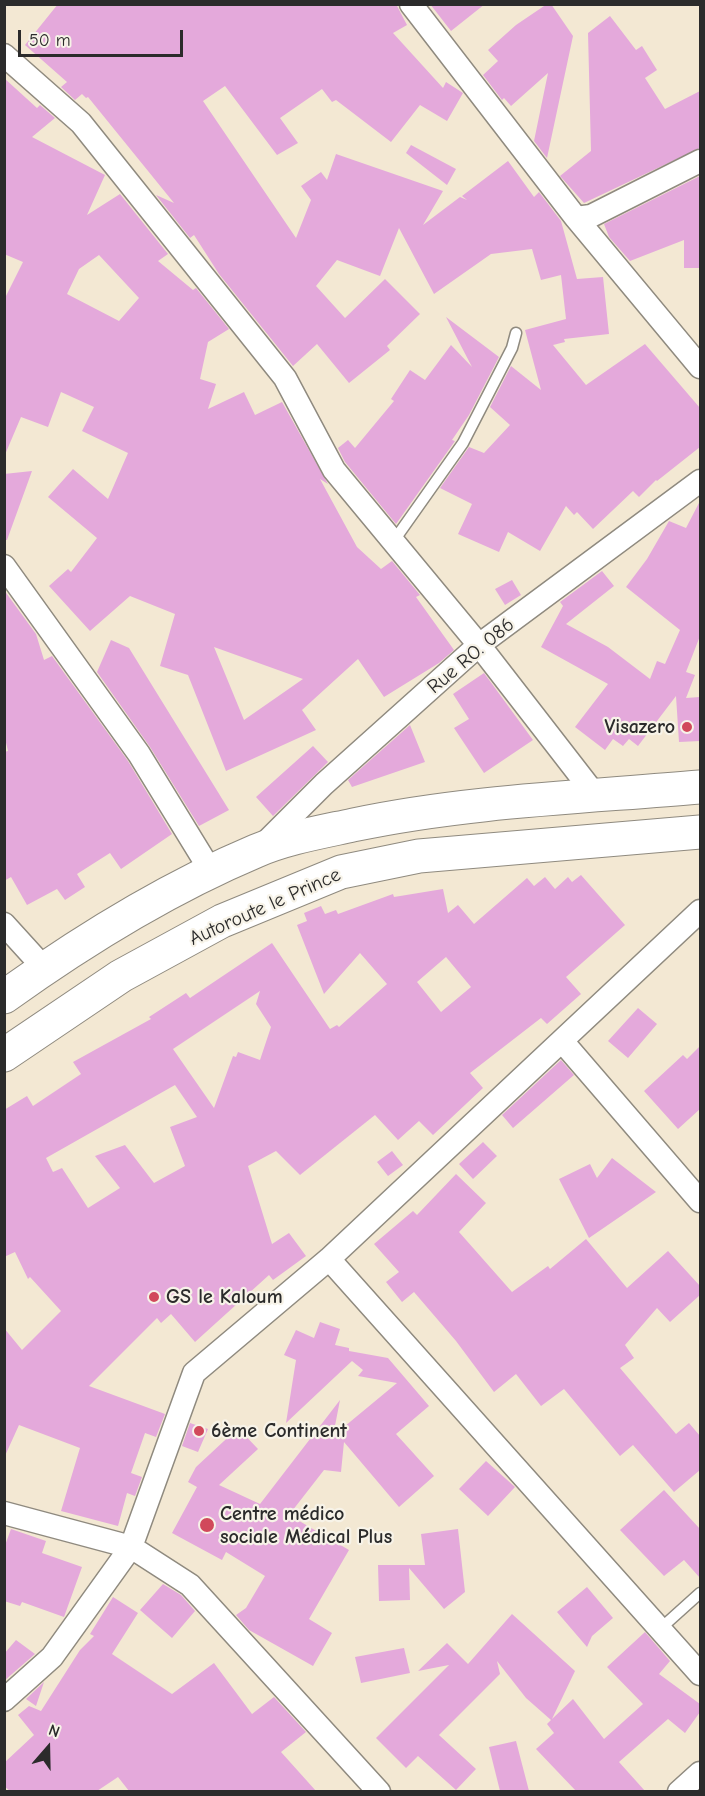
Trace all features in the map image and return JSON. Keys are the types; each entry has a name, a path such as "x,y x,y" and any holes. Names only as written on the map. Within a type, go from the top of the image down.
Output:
{"main road":[{"path":"4,996 44,968 126,918 258,850 328,830 413,812 700,787"},
{"name":"Autoroute le Prince","path":"4,1055 121,976 222,921 341,872 419,856 700,832"}],"street":[{"path":"411,4 576,218 700,367"},
{"path":"4,55 81,123 285,378 334,470 479,645 596,796"},
{"path":"576,218 591,216 700,161"},
{"name":"Rue RO. 086","path":"258,850 324,784 479,645 700,481"},
{"path":"4,566 139,754 212,873"},
{"path":"4,1700 52,1657 131,1547 194,1373 329,1259 700,910"},
{"path":"4,924 44,968"},
{"path":"562,1041 700,1201"},
{"path":"329,1259 700,1674"},
{"path":"4,1513 131,1547 190,1585 379,1791"},
{"path":"679,1791 700,1773"}],"lane":[{"path":"393,542 463,443 512,348 516,333"},
{"path":"660,1629 700,1593"}],"building":[{"path":"58,4 396,4 407,25 393,33 443,88 446,82 463,93 447,121 420,105 391,142 336,100 332,102 322,89 280,118 298,143 277,155 225,86 203,101 296,238 311,200 301,186 321,172 327,180 336,154 443,191 423,225 460,197 467,200 462,196 508,161 534,197 539,192 561,221 577,279 603,277 609,334 564,339 565,342 553,345 586,385 645,344 700,408 700,447 656,480 639,497 633,491 593,529 577,512 574,515 566,506 540,551 508,532 499,552 458,534 472,504 440,488 469,447 484,453 510,425 490,407 511,366 541,390 525,330 566,319 561,275 541,280 532,249 491,254 434,294 399,228 380,276 337,260 316,286 345,318 385,279 420,314 387,346 390,350 349,383 317,344 293,366 219,274 194,235 190,238 156,195 174,203 88,97 82,94 75,100 61,87 67,82 25,45"},
{"path":"430,4 485,4 451,31"},
{"path":"547,4 551,4 573,36 547,158 534,141 548,73 511,106 504,98 502,100 483,75 498,61 488,50 516,25"},
{"path":"610,16 636,50 642,46 657,70 645,78 665,109 700,91 700,148 584,203 560,176 591,151 588,33"},
{"path":"4,78 37,108 40,105 55,118 32,137 105,175 87,215 120,194 168,254 158,261 193,290 196,288 229,329 208,342 200,379 216,384 208,409 244,392 255,415 282,402 328,484 320,479 357,547 381,569 392,561 420,595 416,597 454,650 439,663 384,697 358,659 302,710 316,730 226,771 188,675 160,666 175,614 130,596 90,631 49,586 68,569 71,572 97,538 48,497 73,469 108,499 128,453 82,431 94,407 61,392 48,427 21,417 4,457 4,300 23,262 4,254","holes":["99,255 139,298 119,321 67,294 79,269","214,647 303,679 244,720"]},
{"path":"411,145 456,169 447,185 406,153"},
{"path":"700,176 700,268 684,268 684,240 630,261 609,237 604,224"},
{"path":"446,317 499,357 469,415 452,440 455,441 396,524 345,462 338,448 348,440 355,448 394,401 391,399 410,370 425,380 451,345 472,367"},
{"path":"32,471 7,540 4,540 4,474"},
{"path":"700,501 700,636 686,672 695,675 686,698 700,697 700,741 679,742 676,696 638,746 629,739 623,746 613,739 605,750 575,727 608,684 541,647 563,606 560,602 602,571 614,586 566,624 608,647 650,679 657,661 665,664 680,630 626,587 647,559 669,521 686,528"},
{"path":"512,580 521,595 505,605 495,589"},
{"path":"4,590 36,634 44,660 52,656 128,761 172,834 121,869 110,853 77,874 85,887 65,900 57,889 27,905 11,877 4,881 4,752 8,751 4,734"},
{"path":"111,640 129,648 229,810 199,826 150,747 97,672"},
{"path":"484,673 533,740 484,773 454,728 469,719 453,694"},
{"path":"410,725 425,762 352,787 348,780"},
{"path":"313,746 328,762 273,816 256,797"},
{"path":"581,875 625,925 566,977 581,994 547,1024 541,1018 470,1073 483,1088 433,1135 419,1121 398,1140 375,1115 300,1175 276,1151 248,1166 272,1244 289,1233 306,1256 273,1280 269,1275 195,1342 171,1314 161,1323 157,1318 89,1386 165,1414 156,1437 145,1433 131,1473 142,1477 135,1496 127,1493 118,1526 61,1511 80,1448 19,1425 4,1458 4,1328 22,1350 61,1311 30,1277 28,1279 15,1252 4,1257 4,1110 27,1096 33,1106 81,1074 73,1062 151,1019 149,1017 186,993 190,998 272,943 330,1029 337,1025 339,1027 387,984 360,953 324,994 297,925 307,921 304,913 321,906 325,914 336,910 338,914 393,894 394,897 443,889 448,913 458,905 474,924 527,878 534,886 545,877 555,889 568,877 572,882","holes":["446,957 471,987 441,1012 417,982","260,991 256,1004 271,1027 260,1060 238,1052 236,1057 233,1056 214,1108 173,1049","175,1085 197,1117 170,1127 185,1166 154,1183 125,1145 95,1156 120,1188 88,1208 62,1168 53,1172 46,1158"]},
{"path":"638,1008 657,1024 628,1058 608,1041"},
{"path":"700,1046 700,1109 678,1129 644,1091 683,1055 687,1059"},
{"path":"561,1060 574,1075 513,1128 502,1115"},
{"path":"483,1142 497,1156 473,1179 459,1164"},
{"path":"392,1151 403,1165 388,1176 377,1162"},
{"path":"612,1158 656,1192 589,1238 559,1179 590,1164 597,1178"},
{"path":"456,1174 486,1203 459,1232 512,1292 548,1266 550,1269 586,1239 627,1288 668,1251 700,1286 700,1295 670,1322 657,1308 625,1345 634,1358 620,1368 676,1434 689,1423 700,1436 700,1470 674,1492 633,1445 620,1456 564,1389 541,1406 516,1374 494,1392 456,1341 414,1292 402,1302 386,1282 399,1272 374,1244 413,1211 417,1215"},
{"path":"320,1322 340,1329 335,1345 349,1348 349,1351 388,1358 429,1406 396,1434 434,1476 399,1507 344,1442 341,1472 324,1470 289,1515 349,1550 309,1619 332,1633 313,1666 249,1630 236,1615 246,1608 265,1576 226,1552 222,1560 172,1533 197,1487 188,1482 196,1467 238,1428 258,1449 219,1485 260,1504 340,1400 333,1436 397,1383 358,1376 363,1370 352,1361 286,1423 296,1360 284,1355 296,1330 314,1338"},
{"path":"190,1423 208,1429 198,1452 182,1446"},
{"path":"486,1461 515,1487 488,1516 459,1489"},
{"path":"664,1490 700,1529 700,1578 684,1560 664,1576 620,1530"},
{"path":"11,1529 46,1541 42,1553 82,1567 64,1617 22,1602 20,1606 4,1601 4,1548"},
{"path":"458,1529 465,1592 444,1609 409,1568 410,1600 379,1601 378,1565 425,1565 421,1534"},
{"path":"163,1584 181,1595 195,1611 172,1638 140,1610"},
{"path":"587,1587 613,1618 592,1636 587,1647 557,1612"},
{"path":"113,1597 138,1613 112,1654 172,1694 214,1663 252,1714 274,1697 306,1732 281,1752 316,1791 129,1791 118,1777 97,1791 10,1791 4,1786 4,1763 34,1735 18,1715 29,1706 41,1711 80,1650 94,1636 90,1634"},
{"path":"512,1614 575,1671 552,1719 573,1699 604,1739 643,1704 607,1667 645,1632 670,1661 659,1674 700,1704 700,1712 685,1733 668,1719 619,1762 645,1791 576,1791 536,1749 554,1733 547,1724 551,1720 526,1698 497,1661 500,1674 439,1735 476,1769 456,1790 418,1756 406,1768 376,1738 449,1665 418,1671 447,1643 468,1664"},
{"path":"16,1640 35,1654 4,1681 4,1654"},
{"path":"404,1648 410,1673 361,1683 355,1657"},
{"path":"44,1682 36,1706 26,1699"},
{"path":"516,1741 529,1791 500,1791 489,1747"}],"place":[{"name":"Visazero","path":"687,727"},
{"name":"GS le Kaloum","path":"154,1297"},
{"name":"6ème Continent","path":"199,1431"},
{"name":"Centre médico sociale Médical Plus","path":"207,1525"}]}
